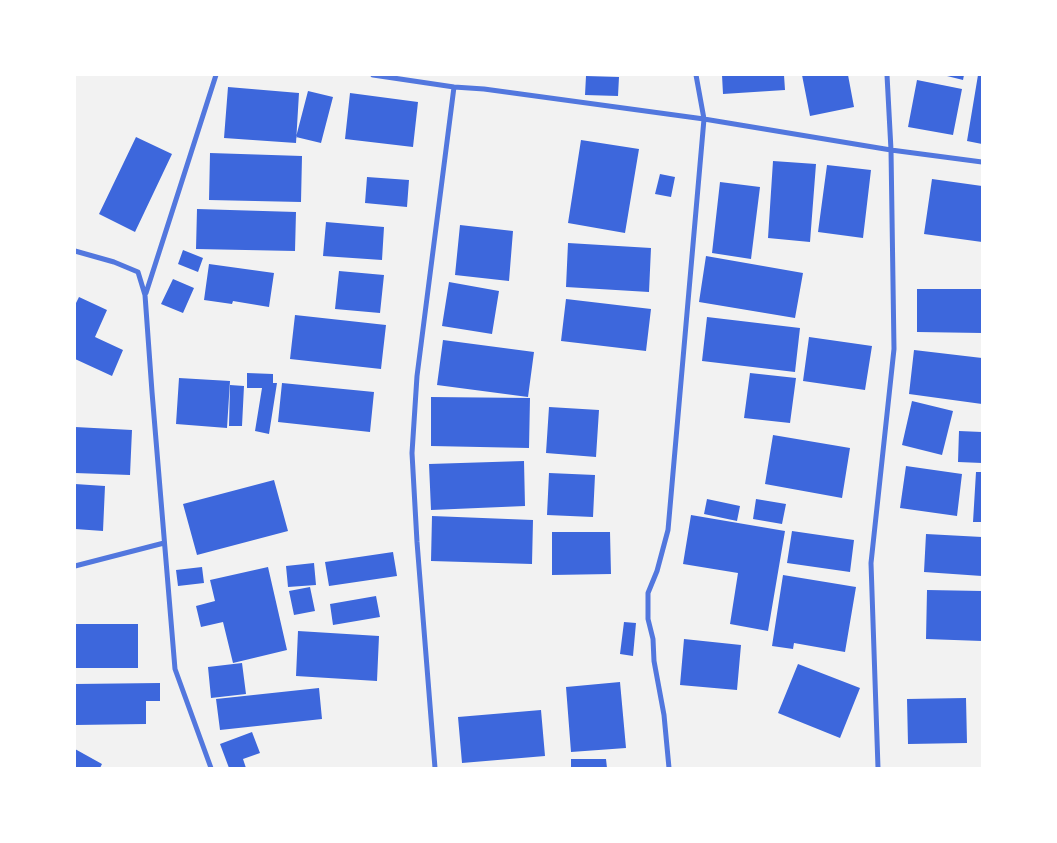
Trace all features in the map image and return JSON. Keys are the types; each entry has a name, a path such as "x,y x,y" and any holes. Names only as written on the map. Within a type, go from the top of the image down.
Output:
{"street":[{"path":"145,294 216,75"},
{"path":"374,75 454,88 484,89 704,119 891,150 982,162"},
{"path":"670,768 664,715 654,661 653,639 648,619 648,592 658,571 668,530 704,119 696,75"},
{"path":"878,768 871,563 894,349 891,150 887,75"},
{"path":"435,768 412,453 417,376 454,88"},
{"path":"75,251 114,262 138,272 145,294 175,669 211,768"},
{"path":"75,566 164,543"}],"building":[{"path":"722,75 784,75 785,90 723,94"},
{"path":"802,75 848,75 854,107 810,116"},
{"path":"943,75 964,75 963,80"},
{"path":"978,75 982,75 982,144 967,141"},
{"path":"586,76 619,77 618,96 585,95"},
{"path":"917,80 962,89 953,135 908,127"},
{"path":"228,87 299,93 296,143 224,138"},
{"path":"308,91 333,97 321,143 296,137"},
{"path":"350,93 418,102 413,147 345,139"},
{"path":"136,137 172,154 135,232 99,214"},
{"path":"581,140 639,149 625,233 568,223"},
{"path":"210,153 302,156 301,202 209,200"},
{"path":"773,161 816,164 810,242 768,238"},
{"path":"827,165 871,170 863,238 818,232"},
{"path":"660,174 675,177 671,197 655,194"},
{"path":"367,177 409,180 407,207 365,203"},
{"path":"932,179 982,186 982,242 924,234"},
{"path":"720,182 760,187 751,259 712,253"},
{"path":"197,209 296,212 295,251 196,249"},
{"path":"326,222 384,227 382,260 323,256"},
{"path":"460,225 513,231 509,281 455,275"},
{"path":"568,243 651,248 649,292 566,287"},
{"path":"183,250 203,258 198,272 178,264"},
{"path":"706,256 803,273 795,318 699,302"},
{"path":"209,264 274,273 269,307 233,301 232,304 204,300"},
{"path":"339,271 384,275 380,313 335,309"},
{"path":"173,279 194,288 183,313 161,304"},
{"path":"449,282 499,291 492,334 442,326"},
{"path":"917,289 982,289 982,333 917,332"},
{"path":"79,297 107,310 95,337 123,350 112,376 75,359 75,305"},
{"path":"566,299 651,309 646,351 561,341"},
{"path":"295,315 386,325 381,369 290,359"},
{"path":"707,317 800,328 795,372 702,361"},
{"path":"809,337 872,346 865,390 803,381"},
{"path":"443,340 534,352 528,397 437,385"},
{"path":"914,350 982,358 982,404 909,394"},
{"path":"247,373 273,374 273,383 277,383 269,434 255,431 262,388 247,388"},
{"path":"750,373 796,378 790,423 744,418"},
{"path":"179,378 230,381 227,428 176,424"},
{"path":"282,383 374,392 370,432 278,422"},
{"path":"230,385 244,386 242,426 229,426"},
{"path":"431,397 530,398 529,448 431,446"},
{"path":"912,401 953,411 942,455 902,445"},
{"path":"549,407 599,410 596,457 546,453"},
{"path":"75,427 132,430 130,475 75,473"},
{"path":"959,431 982,432 982,463 958,462"},
{"path":"773,435 850,448 842,498 765,484"},
{"path":"524,461 525,506 431,510 429,464"},
{"path":"906,466 962,474 957,516 900,508"},
{"path":"976,472 982,472 982,522 973,522"},
{"path":"549,473 595,475 593,517 547,515"},
{"path":"274,480 288,531 197,555 183,504"},
{"path":"75,484 105,486 103,531 75,529"},
{"path":"707,499 740,506 737,521 704,514"},
{"path":"756,499 786,504 782,524 753,519"},
{"path":"691,515 785,531 768,631 730,624 738,573 683,564"},
{"path":"432,516 533,520 532,564 431,561"},
{"path":"792,531 854,540 850,572 787,563"},
{"path":"552,532 610,532 611,574 552,575"},
{"path":"926,534 982,537 982,576 924,572"},
{"path":"393,552 397,576 329,586 325,562"},
{"path":"314,563 316,585 288,587 286,566"},
{"path":"202,567 204,583 178,586 176,570"},
{"path":"268,567 287,650 233,663 223,622 201,627 196,606 215,601 210,580"},
{"path":"783,575 856,587 845,652 794,643 793,649 772,646"},
{"path":"310,587 315,611 294,615 289,591"},
{"path":"927,590 982,591 982,641 926,639"},
{"path":"376,596 380,617 333,625 330,604"},
{"path":"624,622 636,623 633,656 620,654"},
{"path":"75,624 138,624 138,668 75,668"},
{"path":"298,631 379,636 377,681 296,676"},
{"path":"684,639 741,645 737,690 680,685"},
{"path":"242,663 246,694 211,698 208,667"},
{"path":"798,664 860,688 840,738 778,713"},
{"path":"620,682 626,748 571,752 566,687"},
{"path":"160,683 160,701 146,701 146,724 75,725 75,684"},
{"path":"319,688 322,719 220,730 216,699"},
{"path":"966,698 967,743 908,744 907,699"},
{"path":"541,710 545,756 462,763 458,717"},
{"path":"252,732 260,753 243,759 246,768 229,768 220,744"},
{"path":"75,749 102,764 100,768 75,768"},
{"path":"571,759 606,759 607,768 571,768"}]}
